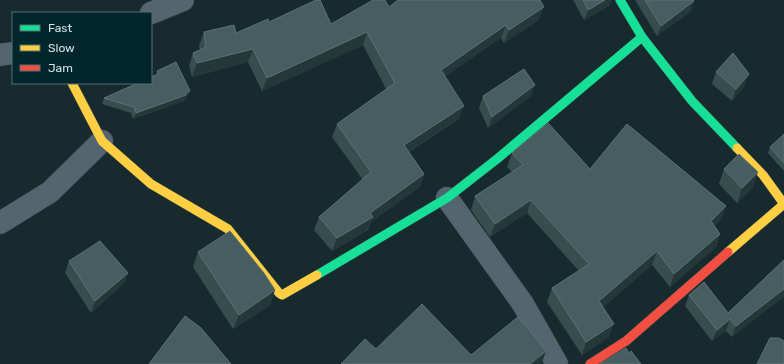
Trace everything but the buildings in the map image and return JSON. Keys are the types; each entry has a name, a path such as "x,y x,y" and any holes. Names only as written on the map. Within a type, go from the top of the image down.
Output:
{"street":[{"path":"152,13 183,0"},
{"path":"590,364 626,341 784,204 763,175 692,101 642,37 620,0"},
{"path":"73,84 102,141 151,184 228,229 282,295 446,198 497,159 642,37"},
{"path":"0,55 12,53"},
{"path":"0,223 50,192 102,141"},
{"path":"446,198 523,304 557,364"}],"traffic: fast":[{"path":"620,0 642,37 692,101 737,148"},
{"path":"317,275 447,198 497,159 642,37"}],"traffic: slow":[{"path":"73,84 102,141 151,184 228,229 279,293 282,295 317,275"},
{"path":"737,148 763,175 784,204"},
{"path":"728,252 784,204"}],"traffic: jam":[{"path":"590,364 626,341 728,252"}]}
